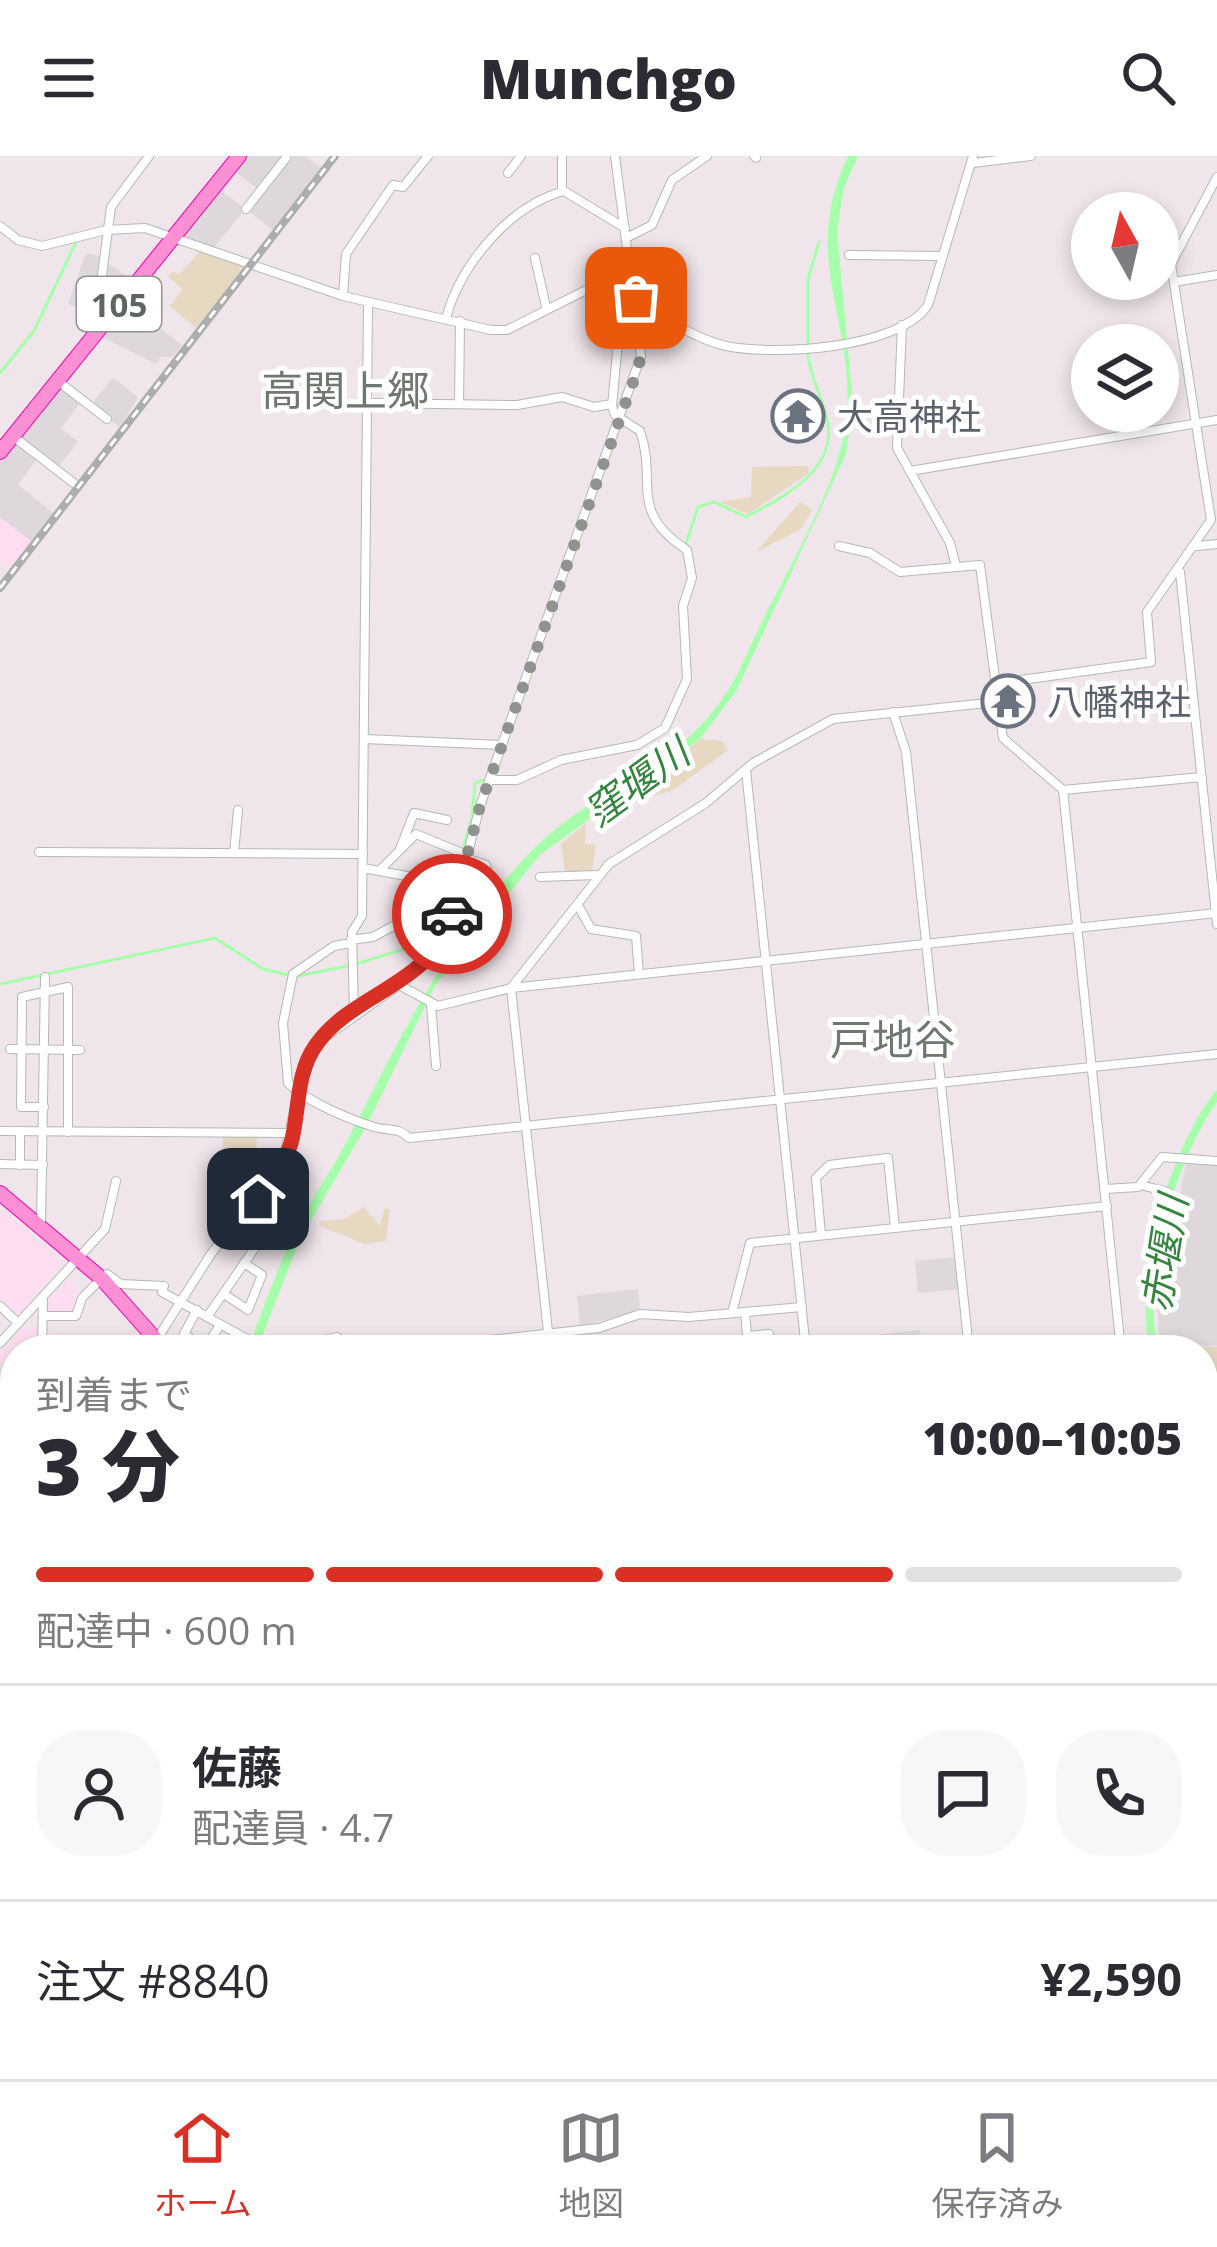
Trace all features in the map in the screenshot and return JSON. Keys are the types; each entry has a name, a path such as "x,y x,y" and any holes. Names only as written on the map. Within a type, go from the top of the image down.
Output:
{"highway":[{"name":"105","path":"0,452 239,156"},
{"path":"0,1196 41,1224 100,1281 146,1335"},
{"path":"0,1196 79,1261"}],"street":[{"path":"95,335 111,207 149,156"},
{"path":"344,296 346,254 393,185 403,187 428,156"},
{"path":"508,173 521,156"},
{"path":"562,156 562,191"},
{"path":"162,1335 181,1300 284,1161 298,1093 317,1043 399,985 442,941 502,745 641,356 615,156"},
{"path":"626,233 652,225 672,180 707,156"},
{"path":"491,778 517,780 561,760 646,742 665,728 682,696 688,660 683,606 692,578 687,550 659,529 644,492 645,444 634,423 620,418 612,404 620,355 618,304 627,296 636,298 729,347 853,343 917,319 928,304 973,159 1031,156"},
{"path":"246,209 286,158"},
{"path":"1179,246 1217,178"},
{"path":"562,191 626,233"},
{"path":"446,318 460,283 509,218 562,191"},
{"path":"0,226 19,240 42,246 137,227 368,303 507,329 600,283 633,275"},
{"path":"849,255 943,256"},
{"path":"535,258 546,307"},
{"path":"1179,281 1217,275"},
{"path":"653,309 670,279"},
{"path":"548,1334 511,988 579,908 598,875 746,770 832,719 997,701 1021,680 1147,666 1152,656 1147,612 1197,546 1212,513 1177,300"},
{"path":"354,1014 351,941 362,916 368,303"},
{"path":"459,404 460,321"},
{"path":"902,325 896,437 950,544 956,566"},
{"path":"58,381 107,419"},
{"path":"366,404 517,405 562,397 594,407 612,404"},
{"path":"910,471 1217,420"},
{"path":"13,436 76,484"},
{"path":"1197,546 1217,544"},
{"path":"839,546 870,553 900,572 980,565 1007,744 1063,790 1202,777"},
{"path":"1180,571 1217,924"},
{"path":"893,712 906,752 967,1335"},
{"path":"364,739 456,740 470,748 502,745"},
{"path":"746,770 805,1335"},
{"path":"1063,790 1120,1335"},
{"path":"234,853 238,810"},
{"path":"399,851 414,813 447,820"},
{"path":"381,868 418,834 486,865 489,881 475,904 455,899"},
{"path":"39,852 363,854"},
{"path":"362,868 381,868 413,880 437,874 458,883"},
{"path":"540,877 598,875"},
{"path":"413,880 406,922 334,946 292,976 282,1052 288,1083 298,1093 372,1126 403,1131 409,1138 1217,1054"},
{"path":"579,908 591,928 635,936 639,974"},
{"path":"399,985 430,1004 511,988 1216,913"},
{"path":"41,1224 45,977"},
{"path":"44,1107 21,1107 16,1049 22,997 68,987 68,1132"},
{"path":"430,1004 436,1066"},
{"path":"16,1049 80,1050"},
{"path":"0,1131 293,1133"},
{"path":"20,1131 20,1165"},
{"path":"1141,1185 1162,1156 1217,1161"},
{"path":"821,1235 816,1178 829,1165 888,1158 895,1228"},
{"path":"0,1164 43,1166"},
{"path":"7,1335 79,1261 110,1220 116,1181"},
{"path":"1105,1190 1141,1185 1168,1192"},
{"path":"732,1313 750,1244 1107,1206"},
{"path":"245,1213 267,1229"},
{"path":"207,1317 279,1213"},
{"path":"224,1294 248,1310 262,1275 244,1262"},
{"path":"43,1316 74,1317 107,1274 122,1284 164,1286 162,1292 235,1335"},
{"path":"43,1296 43,1335"},
{"path":"0,1306 18,1323"},
{"path":"540,1335 599,1328 640,1314 802,1306"},
{"path":"186,1335 197,1310"},
{"path":"745,1312 747,1335"},
{"path":"213,1335 220,1325"},
{"path":"758,1335 769,1334"}],"shaded area":[{"path":"243,156 286,156 259,190 232,169"},
{"path":"288,156 305,156 321,168 273,230 247,210"},
{"path":"219,189 245,209 212,250 179,237"},
{"path":"201,250 246,266 196,328 170,306 183,289 168,277 173,271 179,275"},
{"path":"86,253 102,257 94,314 68,304"},
{"path":"104,261 134,281 99,326"},
{"path":"128,303 182,345 172,357 160,357 156,364 100,336"},
{"path":"113,378 138,397 120,427 91,405"},
{"path":"60,386 81,401 61,428 78,442 57,468 18,438"},
{"path":"16,441 38,457 18,485 53,513 31,541 0,517 0,461"},
{"path":"808,466 809,473 748,514 720,502 751,497 752,467"},
{"path":"800,502 812,510 801,529 756,552"},
{"path":"0,517 31,541 10,568 0,560"},
{"path":"701,739 722,741 728,750 672,791 651,796 645,791 644,781"},
{"path":"586,823 585,844 596,845 592,872 565,871 561,844"},
{"path":"223,1135 257,1135 256,1157 239,1158 239,1180 260,1183 222,1222"},
{"path":"1186,1163 1217,1164 1217,1335 1159,1335 1156,1287 1168,1261"},
{"path":"364,1207 380,1226 384,1209 390,1209 386,1241 365,1244 320,1226 321,1221 344,1219"},
{"path":"0,1209 63,1262 18,1314 0,1301"},
{"path":"957,1257 960,1289 918,1293 915,1261"},
{"path":"70,1278 77,1288 75,1313 45,1315 45,1304"},
{"path":"638,1289 640,1310 580,1327 577,1296"},
{"path":"22,1329 40,1329 40,1335 16,1335"},
{"path":"920,1330 920,1335 874,1335"}],"water":[{"name":"窪堰川","path":"848,156 858,156 844,188 837,231 853,404 846,454 737,690 700,739 540,855 436,984 366,1127 300,1239 263,1335 253,1335 299,1224 426,993 469,926 551,833 672,751 700,726 725,695 746,656 831,480 846,423 844,354 829,260 834,193"}],"waterway":[{"path":"0,373 34,331 76,242"},
{"path":"808,346 808,279 819,242"},
{"path":"686,544 698,507 714,502 746,517 805,480 825,453 827,419 808,354"},
{"name":"窪堰川","path":"538,766 616,745"},
{"path":"455,879 472,817 475,783 490,778"},
{"path":"356,964 414,946 451,885"},
{"path":"0,984 215,938 263,969 289,975"},
{"path":"298,976 347,966"},
{"name":"赤堰川","path":"1152,1335 1150,1287 1162,1217 1186,1150 1217,1095"}],"railway":[{"path":"0,588 335,156"}],"way so far":[{"path":"452,914 480,806 639,366 642,342 636,298"}],"place":[{"name":"大高神社","path":"798,416"},
{"name":"八幡神社","path":"1008,701"}],"district":[{"name":"高関上郷","path":"345,389"},
{"name":"戸地谷","path":"893,1038"}],"route":[{"path":"258,1199 289,1151 298,1093 317,1043 420,967 442,941 452,914"}]}
